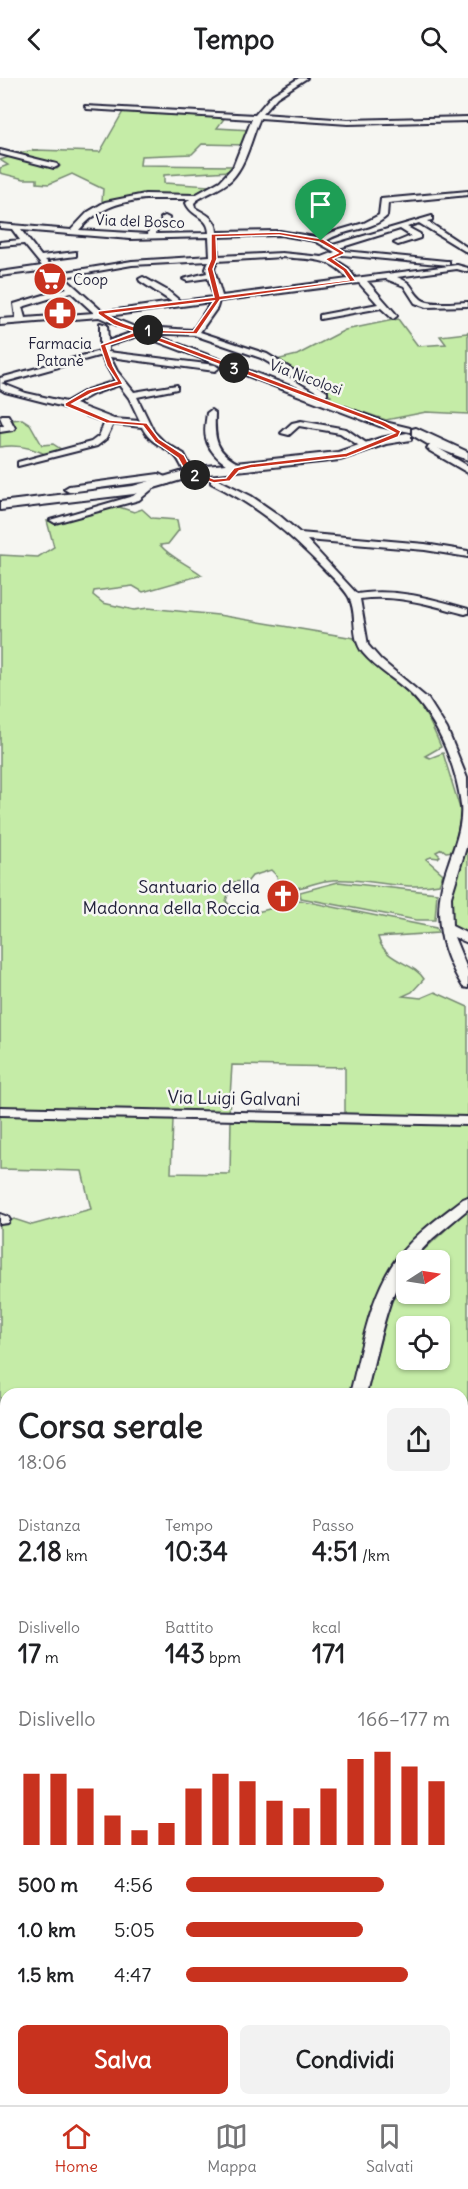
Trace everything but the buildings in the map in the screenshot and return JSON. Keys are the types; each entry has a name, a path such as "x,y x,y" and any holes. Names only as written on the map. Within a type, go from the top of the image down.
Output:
{"main road":[{"path":"0,506 151,486 169,480 220,471 334,457 406,434 468,456"}],"street":[{"path":"195,333 217,299 210,267 214,259 210,221 190,206 196,197 233,173 248,144 257,117 269,101 304,78"},
{"path":"87,107 348,122 468,119"},
{"path":"0,152 54,166"},
{"path":"321,241 333,233 372,224 382,216 384,201 468,193"},
{"path":"73,232 97,209 105,205 149,196 196,197"},
{"path":"152,237 153,228 166,223 165,218"},
{"path":"333,247 425,220 468,251"},
{"name":"Via del Bosco","path":"0,226 73,232 126,244 152,237 279,233 321,241 342,253 443,263 468,270"},
{"path":"398,243 417,236 401,227"},
{"path":"15,228 47,268 104,316 104,349 120,382 132,395 145,424 157,441 181,456 220,471 244,496"},
{"path":"0,244 25,242"},
{"path":"126,244 132,263"},
{"path":"328,259 342,253"},
{"path":"39,260 73,254"},
{"path":"59,276 132,263 282,255 328,259 357,280 393,316"},
{"path":"0,322 104,316 177,303 455,268 468,263"},
{"path":"0,268 16,272"},
{"path":"0,274 47,268"},
{"path":"187,279 211,275"},
{"path":"387,277 407,284 418,301 426,305 468,304"},
{"path":"143,279 170,295 177,303"},
{"path":"21,320 17,306 74,289"},
{"path":"323,317 383,305"},
{"name":"Via Nicolosi","path":"104,316 215,363 322,400 406,434"},
{"path":"0,384 104,349 138,332 195,333 264,356 329,396 322,400"},
{"path":"104,349 200,365 215,363"},
{"path":"68,405 90,392 120,382"},
{"path":"0,384 11,391 68,405 109,422 145,424"},
{"path":"132,395 174,387"},
{"path":"211,412 210,437 220,471 244,496 281,519 354,597 358,609 358,633 362,644 377,662 417,694 430,710 448,746 464,793 467,824 445,891 443,911 453,956 468,984"},
{"path":"0,429 10,428 5,417"},
{"path":"21,465 94,444 103,437 109,422"},
{"path":"286,433 298,424 343,432 368,447"},
{"path":"435,443 433,450 468,470"},
{"path":"69,489 159,477 169,480"},
{"path":"55,520 130,500 151,486"},
{"path":"299,536 425,547 468,554"},
{"path":"354,597 377,593 394,594 465,611"},
{"path":"445,928 468,939"},
{"name":"Via Luigi Galvani","path":"0,1111 468,1121"},
{"path":"360,1388 387,1290 395,1272 425,1239 468,1202"}],"green space":[{"path":"124,110 226,116 217,128 251,130 246,145 202,144 192,154 141,156 140,165 233,166 230,171 164,175 164,183 211,186 195,196 148,195 104,202 102,201 103,189 72,174 49,184 37,183 37,179 24,179 0,173 0,168 8,165 0,160 12,156 57,169 60,166 18,153 35,150 100,152"},
{"path":"398,319 418,346 446,344 440,336 468,331 468,414 426,412 386,420 326,400 331,396 299,378 276,360 297,355 345,330"},
{"path":"22,419 30,424 42,445 53,444 62,450 49,456 25,447 0,447 0,431 16,429 11,420"},
{"path":"113,505 134,512 142,509 152,518 177,520 179,530 168,544 160,545 175,558 202,575 143,592 133,586 94,591 93,595 103,603 134,610 148,608 218,615 354,638 364,655 403,687 424,712 441,747 425,756 430,758 443,753 461,812 454,851 446,852 442,849 436,852 440,856 438,858 426,859 443,874 439,884 413,886 334,880 293,888 275,885 278,883 277,876 271,870 252,876 248,881 232,882 226,901 236,910 249,912 290,905 299,900 436,928 438,933 378,937 386,952 419,973 424,979 412,992 403,996 421,998 435,992 468,1007 468,1119 345,1116 345,1067 232,1065 229,1113 0,1109 0,555 38,557 54,547 47,521 55,522"},
{"path":"468,845 468,936 452,928 450,901"},
{"path":"338,882 437,893 435,920 416,920 301,898 300,892"},
{"path":"0,1113 168,1117 173,1120 171,1173 230,1174 231,1119 468,1124 468,1195 404,1250 396,1250 396,1259 386,1273 374,1306 354,1388 0,1388 0,1223 4,1224 14,1219 32,1225 91,1209 82,1171 0,1169"},
{"path":"468,1209 468,1388 368,1388 396,1286 396,1304 450,1304 450,1250 424,1250"}],"place":[{"name":"Coop","path":"50,279"},
{"name":"Farmacia Patanè","path":"60,313"},
{"name":"Santuario della Madonna della Roccia","path":"283,896"}],"route":[{"path":"321,241 279,233 213,235 214,259 210,269 218,298 195,333 146,330 136,331 141,333 103,345 104,354 112,372 120,382 82,395 68,405 109,422 130,425 145,424 157,441 181,456 189,472 214,481 228,480 236,470 251,466 347,455 395,436 399,432 382,424 141,333 117,323 106,319 100,313 216,299 218,298 353,281 345,270 328,259 342,253 321,241"}]}
